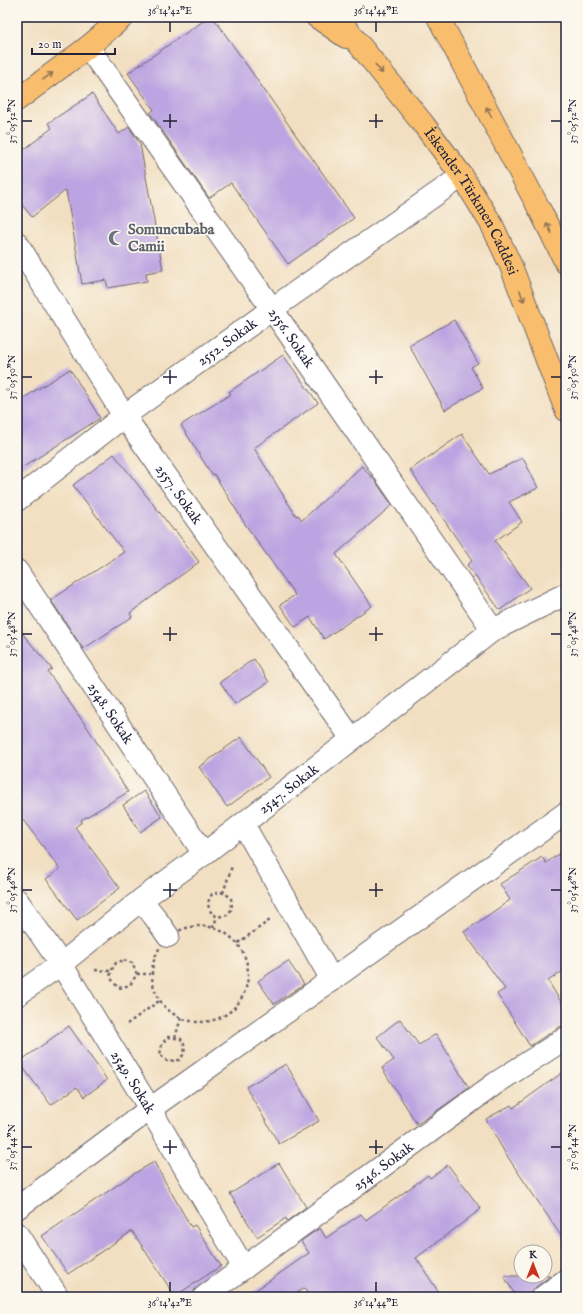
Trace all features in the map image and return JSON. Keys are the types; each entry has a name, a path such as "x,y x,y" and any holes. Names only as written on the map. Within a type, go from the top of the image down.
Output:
{"main road":[{"path":"17,100 88,47 123,17"},
{"path":"317,17 364,50"},
{"name":"İskender Türkmen Caddesi","path":"336,17 424,125 462,176 492,225 511,266 566,410"},
{"path":"438,17 539,207 566,263"}],"street":[{"name":"2556. Sokak","path":"88,47 272,309 493,630"},
{"name":"2552. Sokak","path":"17,500 124,416 272,309 462,176"},
{"name":"2557. Sokak","path":"17,243 124,416 352,739"},
{"name":"2548. Sokak","path":"17,571 204,854"},
{"name":"2547. Sokak","path":"17,995 61,964 141,900 204,854 493,630 566,594"},
{"path":"17,1208 150,1109 566,813"},
{"path":"243,824 332,980"},
{"name":"2549. Sokak","path":"17,900 61,964 107,1038 244,1268"},
{"path":"141,900 168,936"},
{"name":"2546. Sokak","path":"204,1297 496,1083 566,1038"},
{"path":"17,1234 58,1297"},
{"path":"543,1297 566,1280"}],"path":[{"path":"223,893 232,866"},
{"path":"221,892 231,897 232,909 226,915 217,917 209,910 208,902 212,894 221,892"},
{"path":"213,928 217,917"},
{"path":"238,943 275,917"},
{"path":"206,926 213,928 222,931 238,943 245,957 248,973 246,989 239,1003 227,1015 211,1022 194,1023 170,1014 159,1001 154,993 150,974 153,958 168,936 181,928 206,926"},
{"path":"124,960 132,963 137,974 130,985 119,988 111,979 110,971 116,963 124,960"},
{"path":"91,970 110,971"},
{"path":"137,974 150,974"},
{"path":"107,1038 159,1001"},
{"path":"175,1038 181,1018"},
{"path":"168,1037 175,1038 181,1038 186,1046 184,1054 179,1060 167,1061 160,1055 162,1044 168,1037"}],"building":[{"path":"209,17 213,17 354,218 288,264 231,183 209,198 150,113 154,110 128,73"},
{"path":"92,94 119,134 129,127 140,144 163,270 146,273 147,281 108,288 106,280 82,284 66,190 32,217 17,199 17,155 52,128 48,123"},
{"path":"454,320 478,363 471,367 483,388 445,410 409,345"},
{"path":"283,355 318,403 254,448 296,516 298,515 302,520 362,466 376,482 392,505 336,554 372,606 324,639 310,617 295,627 280,605 295,595 245,524 214,474 212,475 181,425 231,394 229,392"},
{"path":"70,369 100,418 17,471 17,402"},
{"path":"462,434 489,474 523,458 538,488 509,502 522,522 495,541 530,588 500,610 467,565 472,561 410,470"},
{"path":"114,454 199,562 130,613 132,617 83,649 51,600 124,552 73,485"},
{"path":"17,627 52,669 48,672 89,730 128,792 81,820 82,822 75,827 120,888 77,920 46,879 60,869 17,812"},
{"path":"254,659 269,682 235,704 220,682"},
{"path":"241,737 269,777 227,807 199,767"},
{"path":"144,791 162,817 140,832 123,805"},
{"path":"566,849 566,969 548,981 566,1010 566,1025 559,1027 530,1046 497,994 505,989 464,932 510,900 500,884 542,857 546,863"},
{"path":"288,961 304,984 274,1004 258,981"},
{"path":"400,1019 419,1045 436,1034 469,1088 417,1124 382,1068 394,1060 377,1037"},
{"path":"69,1026 107,1080 84,1097 77,1087 51,1105 19,1062"},
{"path":"286,1064 319,1121 279,1144 246,1087"},
{"path":"566,1070 566,1243 505,1153 486,1119 511,1105 513,1108"},
{"path":"154,1162 191,1227 195,1225 221,1266 175,1296 132,1231 68,1274 42,1236 135,1173"},
{"path":"279,1163 306,1207 287,1221 286,1218 257,1237 230,1194"},
{"path":"448,1165 481,1209 416,1258 442,1297 310,1297 304,1288 291,1297 246,1297 309,1253 301,1241 320,1228 326,1238 361,1214 366,1220 428,1175 430,1178"},
{"path":"504,1276 513,1276 513,1284 540,1284 531,1293 524,1297 516,1297"}],"place":[{"name":"Somuncubaba Camii","path":"116,238"}]}
